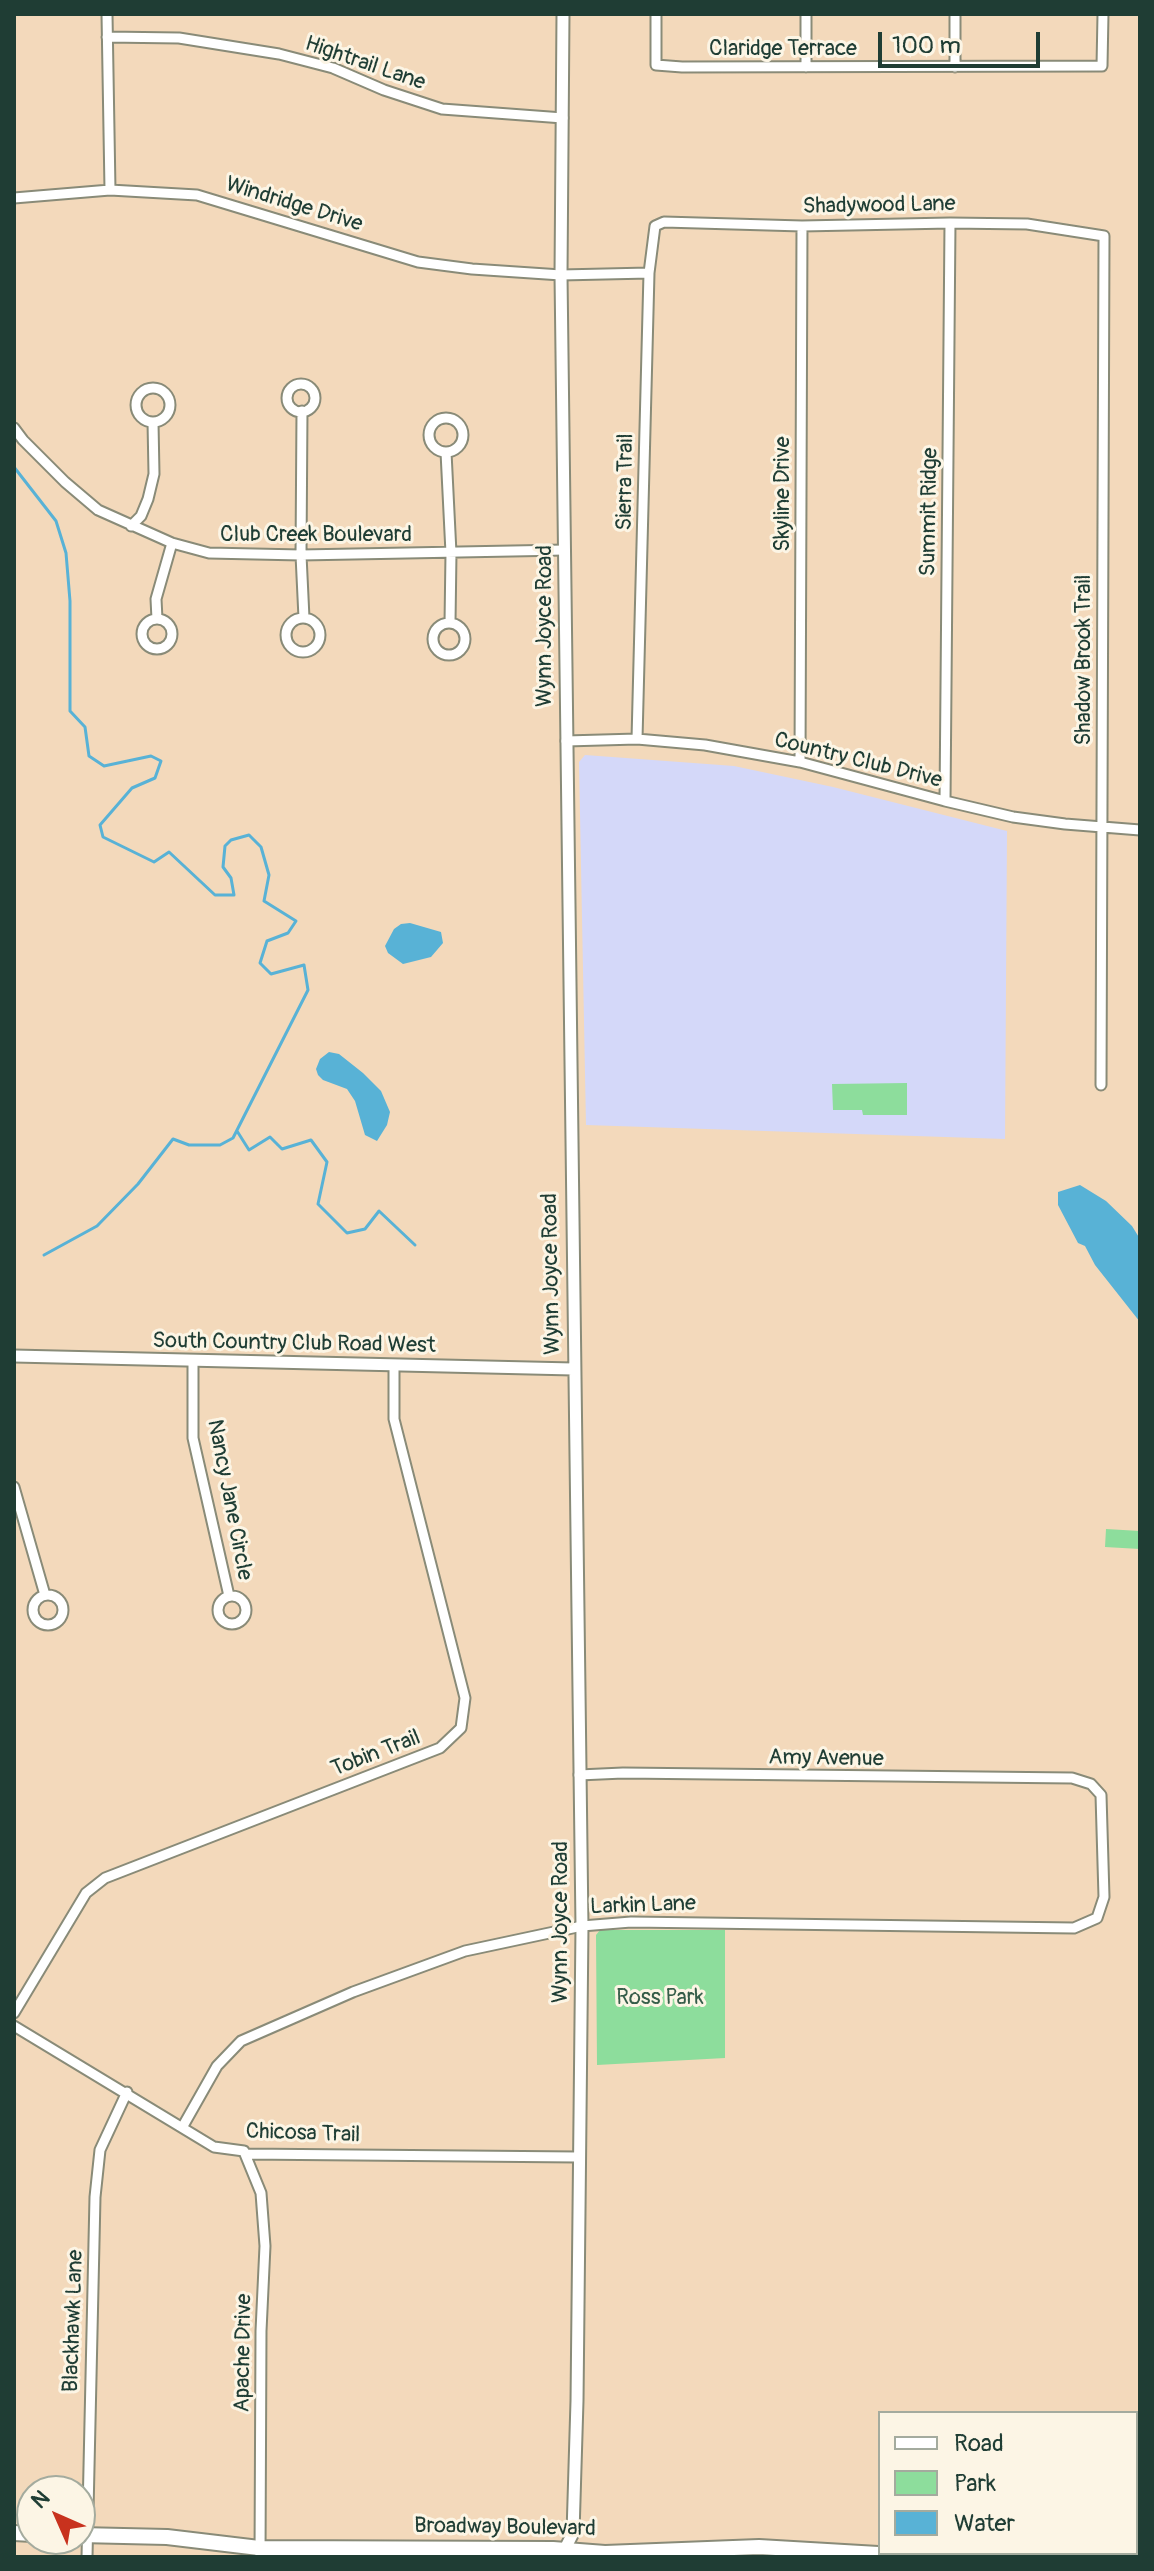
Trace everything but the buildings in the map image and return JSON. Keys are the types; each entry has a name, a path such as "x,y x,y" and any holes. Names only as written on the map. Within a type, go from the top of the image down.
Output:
{"main road":[{"name":"Broadway Boulevard","path":"96,2535 167,2537 259,2552 430,2553 565,2549 605,2553 759,2547 773,2553 929,2557"}],"street":[{"path":"107,14 110,190"},
{"name":"Wynn Joyce Road","path":"563,14 561,275 582,1926 577,2157 577,2401 573,2533 565,2549"},
{"name":"Claridge Terrace","path":"656,14 656,65 806,67 1102,66 1103,14"},
{"path":"806,14 806,67"},
{"path":"955,14 955,67"},
{"name":"Hightrail Lane","path":"107,37 179,38 279,54 333,68 384,90 442,109 563,118"},
{"name":"Windridge Drive","path":"14,198 110,190 197,195 418,262 561,275 649,273"},
{"name":"Shadywood Lane","path":"655,226 664,222 802,226 1027,224 1104,236"},
{"name":"Summit Ridge","path":"945,801 950,223"},
{"name":"Sierra Trail","path":"637,739 649,273 655,226"},
{"name":"Skyline Drive","path":"800,762 802,226"},
{"name":"Shadow Brook Trail","path":"1101,1085 1104,236"},
{"path":"302,411 304,618"},
{"path":"131,526 141,516 154,474 153,422"},
{"name":"Club Creek Boulevard","path":"14,428 65,482 98,510 172,543 209,553 301,555 565,550"},
{"path":"446,452 451,553 450,623"},
{"path":"157,619 156,599 172,543"},
{"name":"Country Club Drive","path":"566,741 637,739 705,745 800,762 945,801 1037,821 1140,830"},
{"name":"South Country Club Road West","path":"14,1356 573,1369"},
{"name":"Nancy Jane Circle","path":"193,1362 193,1438 229,1596"},
{"name":"Tobin Trail","path":"14,2013 86,1893 105,1878 440,1748 461,1728 465,1698 394,1419 394,1366"},
{"path":"14,1487 45,1595"},
{"name":"Amy Avenue","path":"579,1775 1072,1778 1091,1784 1101,1795 1104,1897 1097,1918 1074,1928"},
{"name":"Larkin Lane","path":"183,2126 217,2066 241,2041 404,1972 465,1951 582,1926 631,1922 1074,1928"},
{"name":"Chicosa Trail","path":"14,2026 214,2147 244,2151 245,2154 577,2157"},
{"name":"Blackhawk Lane","path":"86,2475 95,2197 100,2150 127,2092"},
{"name":"Apache Drive","path":"245,2154 261,2193 265,2246 259,2552"},
{"path":"573,2533 583,2551"}],"shaded area":[{"path":"585,755 734,766 833,787 1007,831 1005,1139 586,1125 579,762"}],"green space":[{"path":"907,1083 907,1115 863,1115 862,1110 833,1110 832,1084"},
{"path":"1106,1529 1140,1531 1140,1549 1105,1547"},
{"name":"Ross Park","path":"600,1930 725,1930 725,2058 597,2065 596,1935"}],"water":[{"path":"410,923 441,932 443,943 431,957 403,964 388,953 385,946 394,929"},
{"path":"329,1052 339,1054 381,1091 390,1112 387,1125 377,1141 365,1135 355,1101 347,1089 318,1075 316,1069 320,1059"},
{"path":"1080,1185 1106,1201 1132,1226 1140,1239 1140,1322 1095,1265 1085,1246 1078,1243 1058,1205 1058,1192"}],"waterway":[{"path":"14,467 56,521 66,553 70,601 70,711 85,727 89,756 104,766 151,756 161,761 155,778 132,788 100,825 103,837 154,862 169,852 215,895 234,895 231,878 223,867 225,846 231,840 249,835 261,847 269,875 264,901 296,921 288,933 267,941 260,963 271,974 304,965 308,990 233,1138 220,1145 189,1145 173,1139 138,1184 97,1226 44,1255"},
{"path":"237,1131 249,1150 270,1137 282,1149 311,1140 327,1162 318,1204 347,1233 365,1229 379,1211 415,1245"}]}
